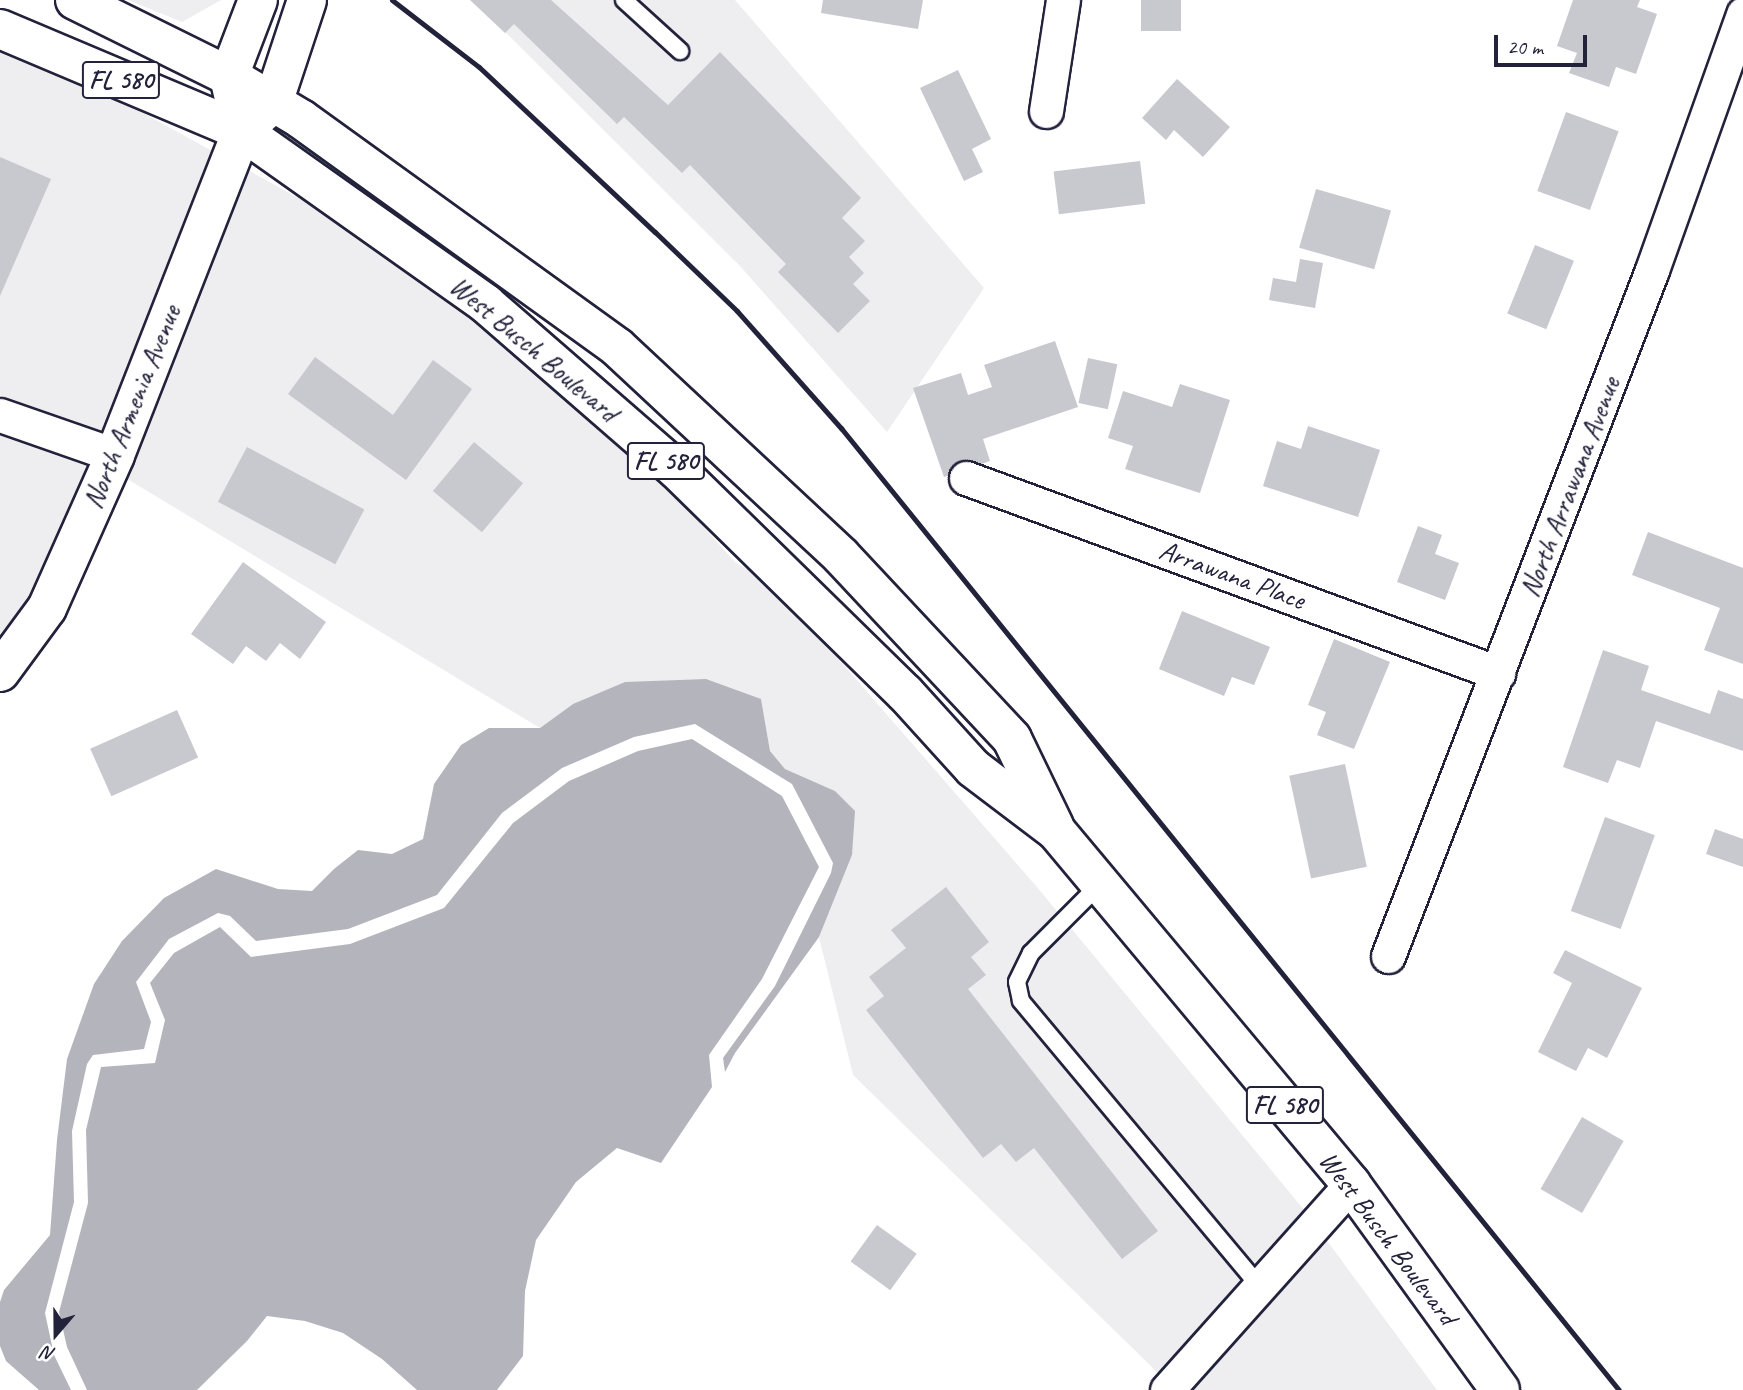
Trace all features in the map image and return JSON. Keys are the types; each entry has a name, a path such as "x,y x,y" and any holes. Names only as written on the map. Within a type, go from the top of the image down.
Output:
{"main road":[{"name":"West Busch Boulevard","path":"75,0 229,76 273,103 381,176 617,347 841,556 1012,739 1056,831"},
{"path":"242,131 229,76 258,0"},
{"name":"North Armenia Avenue","path":"0,672 47,608 115,455 242,131 273,103 307,0"},
{"name":"West Busch Boulevard","path":"0,29 242,131 486,304 677,470 905,693 973,768 1056,831 1351,1184 1500,1390"}],"street":[{"path":"1046,111 1063,0"},
{"name":"North Arrawana Avenue","path":"1388,956 1652,270 1743,14"},
{"path":"0,415 115,455"},
{"name":"Arrawana Place","path":"966,478 1498,673"},
{"path":"1167,1390 1351,1184"}],"lane":[{"path":"624,0 680,51"},
{"path":"1100,884 1031,953 1017,982 1021,1002 1260,1287"}],"shaded area":[{"path":"128,0 221,0 182,22"},
{"path":"473,0 735,0 984,288 887,432 739,265"},
{"path":"0,48 114,97 216,153 106,433 0,395"},
{"path":"244,168 315,207 479,321 663,482 735,562 766,581 808,624 1037,887 1305,1211 1159,1374 853,1075 819,937 852,855 835,791 785,769 770,751 761,699 573,704 540,728 124,477"},
{"path":"0,434 92,467 34,599 4,640 0,639"},
{"path":"706,679 761,699 770,751 785,769 835,791 855,811 852,855 819,937 735,1053 725,1072 723,1058 775,986 831,873 833,863 792,784 695,724 634,737 562,768 502,813 437,895 348,929 256,941 230,916 218,913 169,939 136,982 151,1022 144,1049 93,1055 87,1064 72,1131 74,1202 45,1313 54,1355 71,1390 39,1390 6,1361 0,1346 0,1302 4,1290 50,1235 57,1140 67,1059 94,984 122,941 164,898 216,869 278,889 312,891 358,850 392,854 423,839 434,784 461,745 489,728 540,728 573,704 625,682"},
{"path":"692,739 782,796 819,867 762,979 709,1055 712,1087 661,1163 617,1148 576,1182 536,1240 525,1291 523,1356 497,1390 417,1390 382,1359 343,1333 305,1321 267,1316 247,1341 197,1390 87,1390 67,1347 59,1312 88,1203 86,1130 101,1067 155,1063 165,1020 150,983 174,953 220,927 251,957 350,944 444,908 513,823 569,781 638,751"},
{"path":"1325,1238 1437,1390 1189,1390"}],"building":[{"path":"470,0 551,0 668,105 720,52 861,198 842,218 865,241 849,257 864,273 853,284 870,301 838,333 778,272 786,264 690,165 682,173 624,117 617,124 514,24 505,33"},
{"path":"823,0 923,0 918,29 821,13"},
{"path":"1141,0 1181,0 1181,31 1141,31"},
{"path":"1573,0 1640,0 1637,7 1657,14 1636,74 1616,67 1609,87 1569,73 1577,53 1557,46"},
{"path":"958,70 991,139 972,149 983,172 964,181 920,88"},
{"path":"1177,79 1230,127 1203,157 1174,130 1166,140 1142,118"},
{"path":"1566,112 1619,131 1590,210 1537,191"},
{"path":"0,157 51,179 0,296"},
{"path":"1140,161 1145,204 1059,214 1054,172"},
{"path":"1316,189 1391,210 1374,269 1299,248"},
{"path":"1535,245 1574,261 1546,329 1507,314"},
{"path":"1300,259 1323,263 1315,308 1269,300 1273,278 1296,282"},
{"path":"1055,341 1078,407 983,439 990,461 944,477 913,388 961,373 968,395 992,387 984,365"},
{"path":"315,357 393,415 433,360 472,389 406,480 288,394"},
{"path":"1088,358 1117,364 1108,409 1078,403"},
{"path":"1180,384 1230,400 1200,493 1125,469 1133,446 1108,438 1123,391 1172,407"},
{"path":"1308,426 1380,450 1358,517 1263,486 1277,441 1301,449"},
{"path":"474,442 523,483 482,532 433,491"},
{"path":"247,447 364,509 335,564 218,502"},
{"path":"1418,526 1442,535 1435,554 1459,563 1445,600 1397,582"},
{"path":"1648,532 1743,568 1743,664 1704,650 1720,608 1632,575"},
{"path":"243,562 326,622 300,659 280,643 266,661 246,646 233,664 191,634"},
{"path":"1182,611 1270,647 1254,685 1232,677 1224,696 1159,669"},
{"path":"1334,639 1390,662 1354,749 1317,735 1326,712 1308,705"},
{"path":"1603,650 1649,666 1641,690 1710,714 1718,690 1743,699 1743,751 1656,721 1640,768 1617,760 1608,783 1563,767"},
{"path":"177,710 198,758 111,796 90,749"},
{"path":"1345,764 1367,867 1311,879 1289,776"},
{"path":"1605,817 1655,835 1621,929 1571,911"},
{"path":"1715,829 1743,839 1743,867 1706,854"},
{"path":"946,887 989,942 971,957 986,975 968,989 1158,1231 1122,1259 1034,1148 1016,1162 1001,1144 983,1158 866,1010 884,996 869,977 906,948 891,930"},
{"path":"1565,950 1642,988 1607,1058 1588,1048 1576,1071 1538,1052 1572,983 1553,973"},
{"path":"1582,1117 1624,1141 1582,1213 1540,1189"},
{"path":"877,1225 917,1254 890,1290 851,1261"}],"railway":[{"path":"392,0 479,67 655,232 737,311 841,428 1619,1390"}]}
